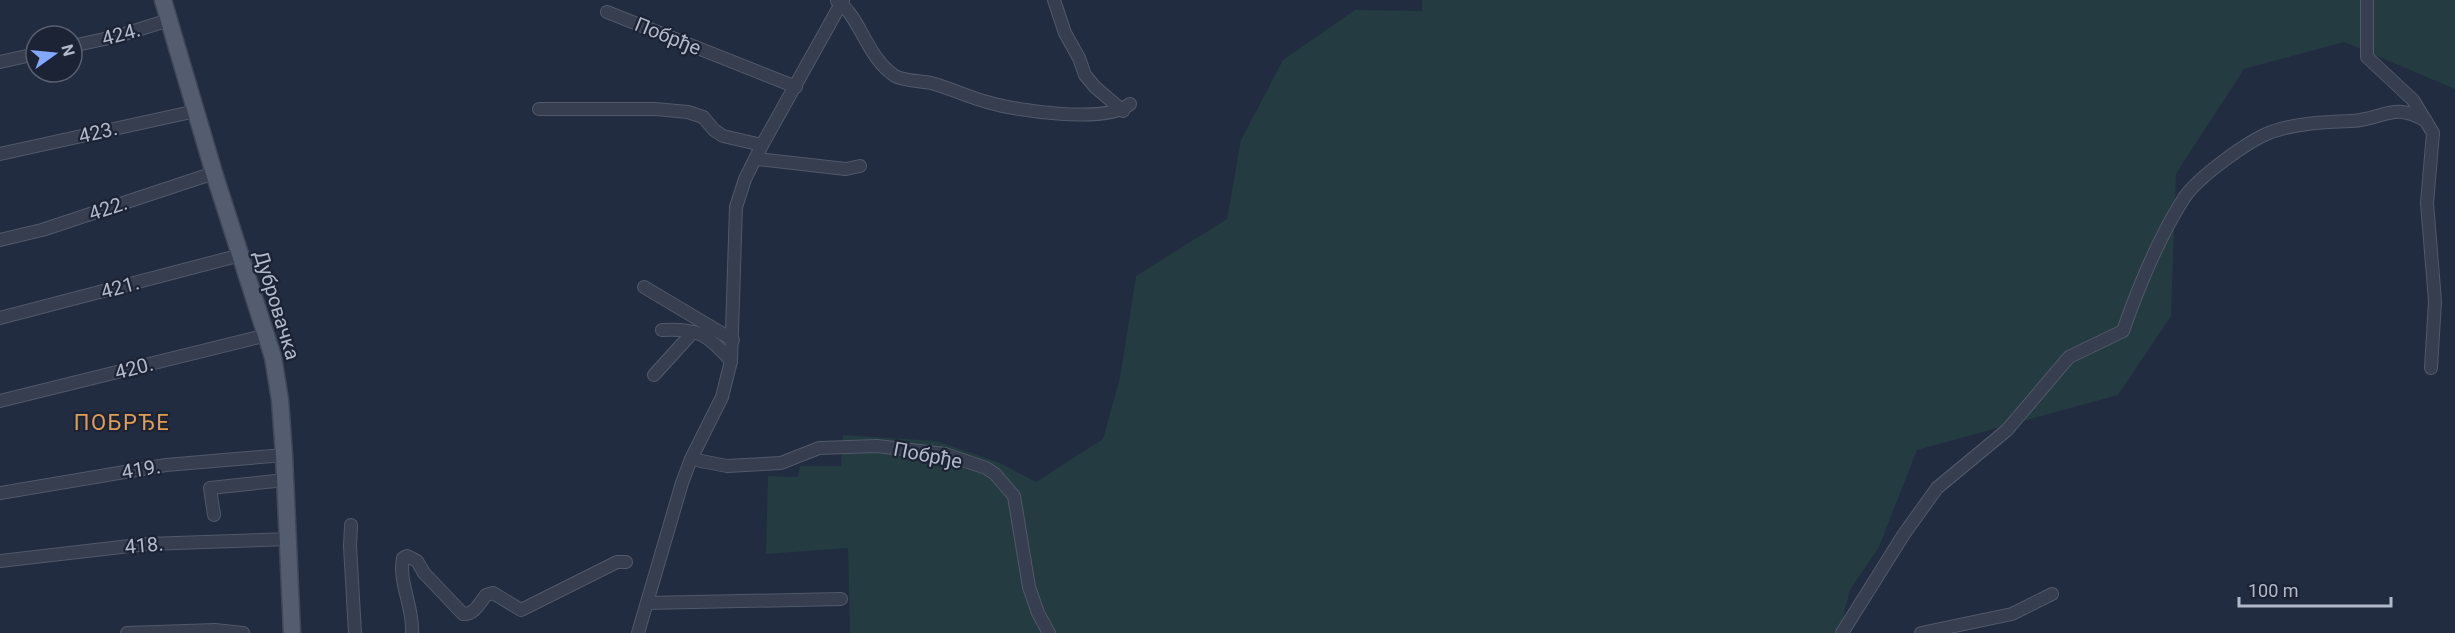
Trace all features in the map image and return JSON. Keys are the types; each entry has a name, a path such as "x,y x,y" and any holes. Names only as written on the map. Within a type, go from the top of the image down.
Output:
{"main road":[{"name":"Дубровачка","path":"163,0 214,173 267,335 277,381 284,455 292,633"}],"street":[{"path":"840,1 873,55 897,77 932,84 988,103 1023,110 1084,115 1126,107 1095,87 1085,75 1061,23 1054,0"},
{"path":"2367,0 2367,57 2413,100 2433,133 2427,203 2435,301 2431,368"},
{"path":"638,633 691,459 722,397 731,361 736,207 745,179 762,145 796,87 840,1"},
{"name":"Побрђе","path":"607,12 796,87"},
{"name":"424.","path":"84,43 169,21"},
{"path":"0,62 24,57"},
{"path":"540,109 656,109 688,112 703,117 714,130 723,136 762,145"},
{"name":"423.","path":"0,154 196,111"},
{"path":"1842,633 1904,534 1937,488 2007,430 2069,357 2123,331 2140,284 2185,196 2212,171 2248,144 2271,133 2298,125 2357,121 2390,111 2412,113 2426,122"},
{"path":"757,159 846,169 860,166"},
{"name":"422.","path":"0,240 42,230 214,173"},
{"name":"421.","path":"0,318 241,255"},
{"path":"644,287 733,340"},
{"path":"662,330 681,329 708,337 731,361"},
{"path":"654,375 693,332"},
{"name":"420.","path":"0,401 267,335"},
{"name":"Побрђе","path":"691,459 727,466 782,463 819,448 877,446 945,454 986,468 995,474 1014,496 1029,586 1048,633"},
{"name":"419.","path":"0,492 166,465 284,455"},
{"path":"214,515 210,488 285,480"},
{"path":"351,525 355,633"},
{"name":"418.","path":"0,561 147,544 288,539"},
{"path":"412,633 411,611 402,571 404,558 407,556 417,561 424,573 462,614 469,615 486,595 493,593 521,610 617,562 626,562"},
{"path":"1921,633 2012,614 2052,594"},
{"path":"647,603 841,600"},
{"path":"127,633 215,630 243,633"}],"green space":[{"path":"1422,0 2455,0 2455,89 2344,42 2244,69 2176,174 2171,316 2118,395 1917,450 1879,547 1850,590 1839,633 850,633 848,548 766,554 768,476 798,477 800,466 841,466 843,435 936,441 1000,463 1036,482 1103,439 1120,378 1136,276 1227,219 1241,140 1283,60 1355,10 1422,11"}],"district":[{"name":"ПОБРЂЕ","path":"122,422"}]}
